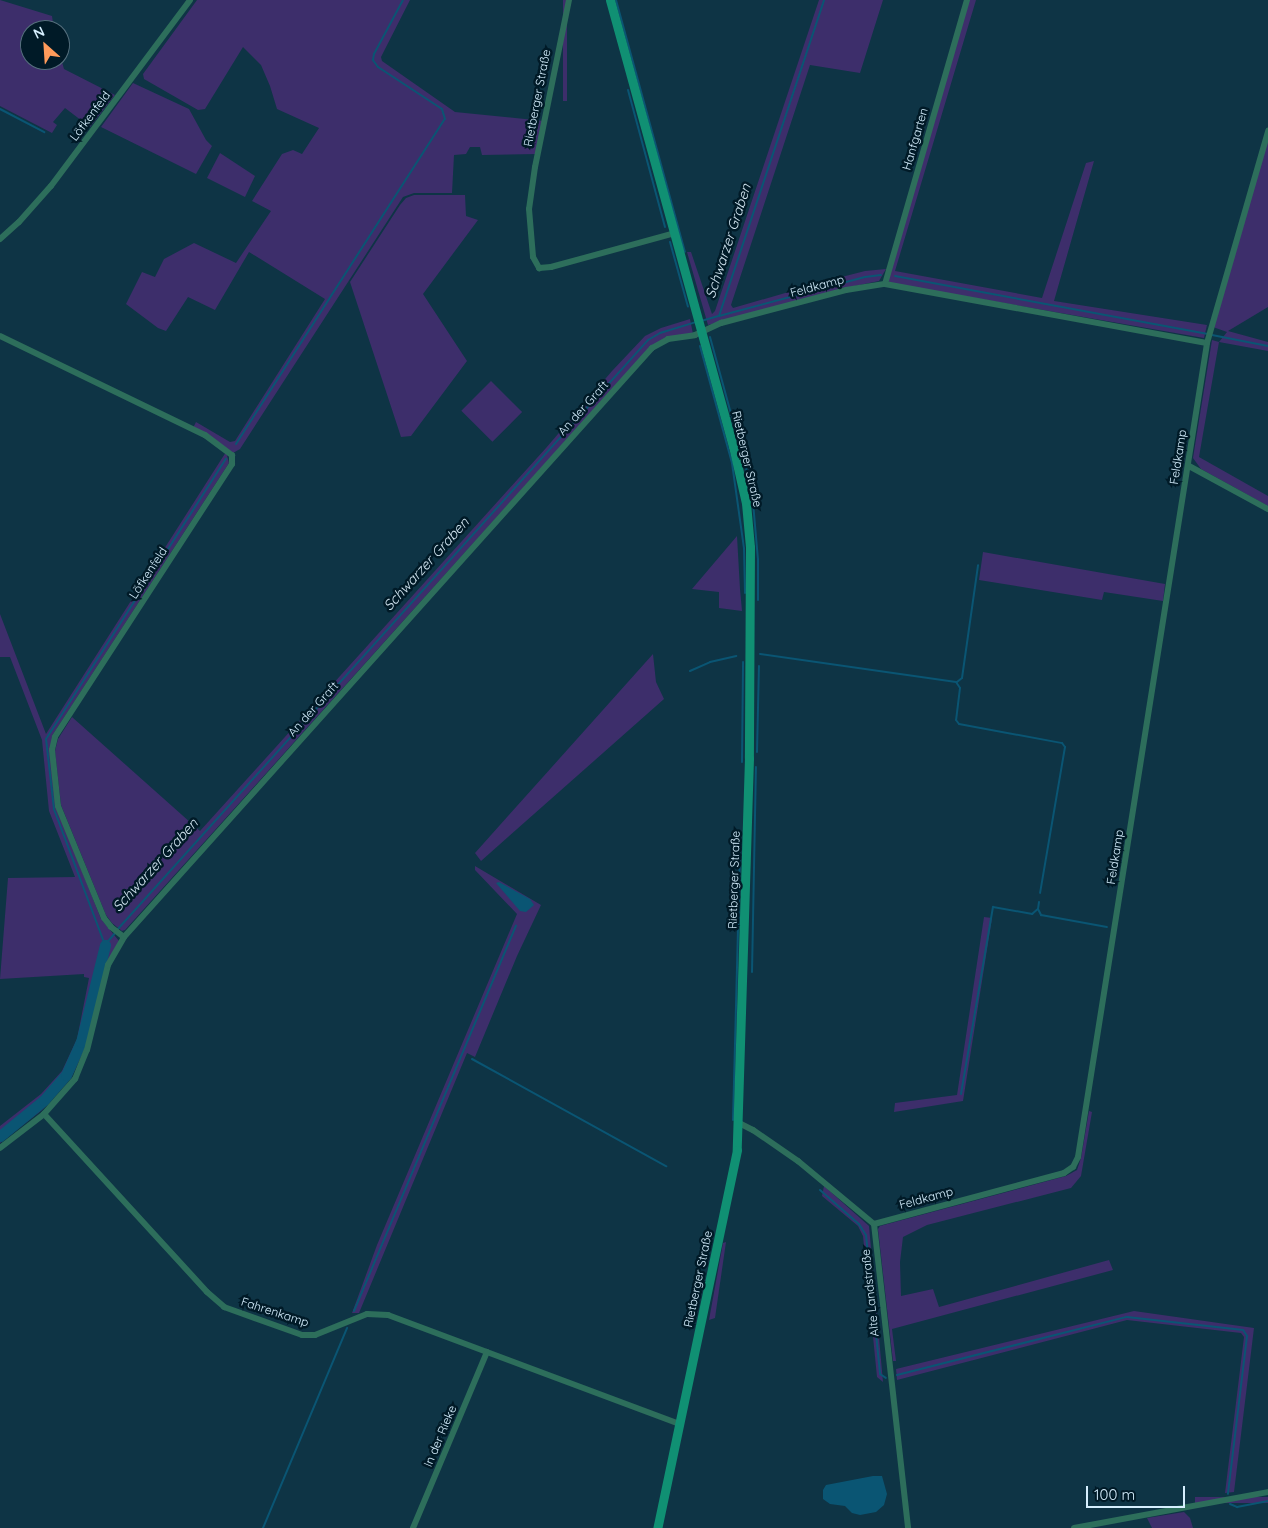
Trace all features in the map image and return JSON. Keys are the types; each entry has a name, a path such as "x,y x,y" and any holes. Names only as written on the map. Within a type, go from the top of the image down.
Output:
{"main road":[{"name":"Rietberger Straße","path":"610,0 698,315 742,484 746,502 750,547 749,758 739,1123 731,1184 657,1528"}],"street":[{"name":"Löfkenfeld","path":"0,239 19,222 51,186 190,0"},
{"name":"Rietberger Straße","path":"569,0 535,167 529,209 533,257 538,268 551,267 675,233"},
{"name":"Hanfgarten","path":"884,284 967,0"},
{"name":"Feldkamp","path":"874,1224 1064,1173 1074,1168 1078,1157 1189,466 1207,342 1268,131"},
{"name":"Feldkamp","path":"702,330 720,323 846,290 884,284 1207,342"},
{"name":"An der Graft","path":"0,1148 44,1114 75,1079 87,1050 108,965 123,936 652,348 668,339 702,330"},
{"name":"Löfkenfeld","path":"0,336 205,435 232,455 232,464 55,736 52,750 58,806 104,918 111,927 123,936"},
{"path":"1189,466 1268,509"},
{"name":"Fahrenkamp","path":"44,1114 207,1292 224,1307 302,1335 315,1335 350,1319 377,1313 680,1424"},
{"path":"739,1123 753,1130 798,1161 874,1224"},
{"name":"Alte Landstraße","path":"874,1224 908,1528"},
{"name":"In der Rieke","path":"413,1528 487,1352"},
{"path":"1074,1528 1268,1492"}],"shaded area":[{"path":"0,0 52,16 53,20 20,20 20,70 66,70 115,95 90,127 65,108 53,122 57,125 52,133 0,106"},
{"path":"197,0 410,0 381,57 382,61 455,112 544,121 537,154 482,155 480,147 470,147 466,154 454,155 452,193 414,193 403,197 240,449 233,453 193,428 196,422 230,442 235,441 325,299 249,252 215,310 188,297 166,331 158,328 126,304 142,272 155,277 164,259 194,243 236,263 271,211 252,201 282,154 293,150 302,154 319,128 277,109 261,65 243,47 205,109 198,110 144,79 143,74"},
{"path":"563,0 567,0 567,101 563,101"},
{"path":"819,0 883,0 860,73 810,65 731,305 733,308 865,271 886,269 879,281 845,288 708,325 687,252 691,252 712,314 715,311"},
{"path":"968,0 976,0 895,271 1042,298 1086,163 1094,161 1054,301 1207,325 1204,338 889,283 889,270"},
{"path":"133,83 189,109 206,140 212,146 196,174 101,127"},
{"path":"1268,138 1268,307 1228,331 1268,342 1268,351 1219,342 1227,332 1213,327"},
{"path":"220,153 255,176 245,197 207,178"},
{"path":"414,195 465,195 466,216 478,220 423,294 467,361 411,436 401,437 350,282 400,205 406,198"},
{"path":"690,319 693,334 668,338 621,379 125,930 122,931 112,923 106,915 61,805 55,751 58,739 72,717 200,831 645,336 661,328"},
{"path":"1212,340 1219,342 1199,457 1268,496 1268,506 1201,469 1193,458"},
{"path":"491,381 522,412 492,442 461,411"},
{"path":"226,452 229,463 52,736 56,806 101,919 119,941 106,965 84,1050 71,1078 42,1110 0,1143 0,1126 41,1094 62,1071 77,1039 89,978 84,977 84,974 0,979 8,878 75,877 49,811 42,740 10,657 0,657 0,614 46,734"},
{"path":"737,536 742,611 719,608 719,592 692,589"},
{"path":"983,552 1165,584 1163,601 1104,592 1102,600 979,580"},
{"path":"653,654 656,682 664,699 481,861 475,853"},
{"path":"475,866 541,905 517,956 475,1057 467,1053 359,1313 352,1313 377,1245 517,914 475,870"},
{"path":"984,917 992,918 963,1101 894,1112 895,1103 957,1095"},
{"path":"1089,1111 1092,1112 1081,1176 1071,1188 927,1225 903,1237 900,1262 901,1296 933,1289 939,1307 1109,1260 1113,1270 892,1329 896,1361 893,1361 878,1229 880,1226 1066,1176 1077,1170 1081,1158"},
{"path":"824,1186 869,1226 883,1382 877,1377 863,1236 858,1226 822,1196"},
{"path":"726,1242 715,1318 709,1320 723,1243"},
{"path":"1134,1311 1254,1328 1234,1492 1225,1493 1244,1337 1241,1333 1127,1320 897,1380 896,1369"},
{"path":"1195,1497 1268,1497 1268,1503 1195,1503"},
{"path":"1184,1512 1190,1518 1193,1528 1152,1528 1147,1518"}],"water":[{"path":"499,882 530,899 534,905 526,912 520,911 496,883"},
{"path":"882,1476 887,1494 884,1505 876,1512 860,1515 852,1513 845,1506 830,1504 823,1499 823,1490 826,1485"}],"waterway":[{"path":"236,444 445,119 442,109 378,67 373,60 374,54 403,0"},
{"path":"616,0 685,252"},
{"name":"Schwarzer Graben","path":"701,321 719,316 824,0"},
{"path":"628,90 665,227"},
{"path":"0,109 44,132"},
{"path":"670,242 688,307"},
{"path":"719,316 865,277 881,275"},
{"path":"895,276 1207,334"},
{"name":"Schwarzer Graben","path":"117,930 648,340 660,333 697,322"},
{"path":"1212,335 1268,346"},
{"path":"710,337 752,491 758,559 758,600"},
{"path":"700,346 732,463 744,548 745,593"},
{"path":"105,945 54,809 46,739 226,459"},
{"path":"957,682 962,678 978,565"},
{"path":"760,654 956,682 960,688 956,720 959,724 1062,743 1065,747 1040,893"},
{"path":"690,671 710,662 736,656"},
{"path":"742,762 743,662"},
{"path":"757,752 759,666"},
{"path":"752,972 756,767"},
{"path":"733,1120 740,857"},
{"path":"1039,902 1038,909 1041,915 1107,927"},
{"path":"961,1094 993,907 1032,914 1038,909"},
{"path":"354,1311 516,926"},
{"name":"Schwarzer Graben","path":"105,945 115,933"},
{"name":"Schwarzer Graben","path":"0,1136 44,1100 66,1075 81,1042 105,945"},
{"path":"472,1059 666,1166"},
{"path":"820,1190 859,1224 866,1235 880,1374 886,1378"},
{"path":"897,1375 1127,1317 1243,1330 1247,1336 1228,1494"},
{"path":"263,1528 347,1328"},
{"path":"1230,1504 1237,1507 1268,1501"}]}
